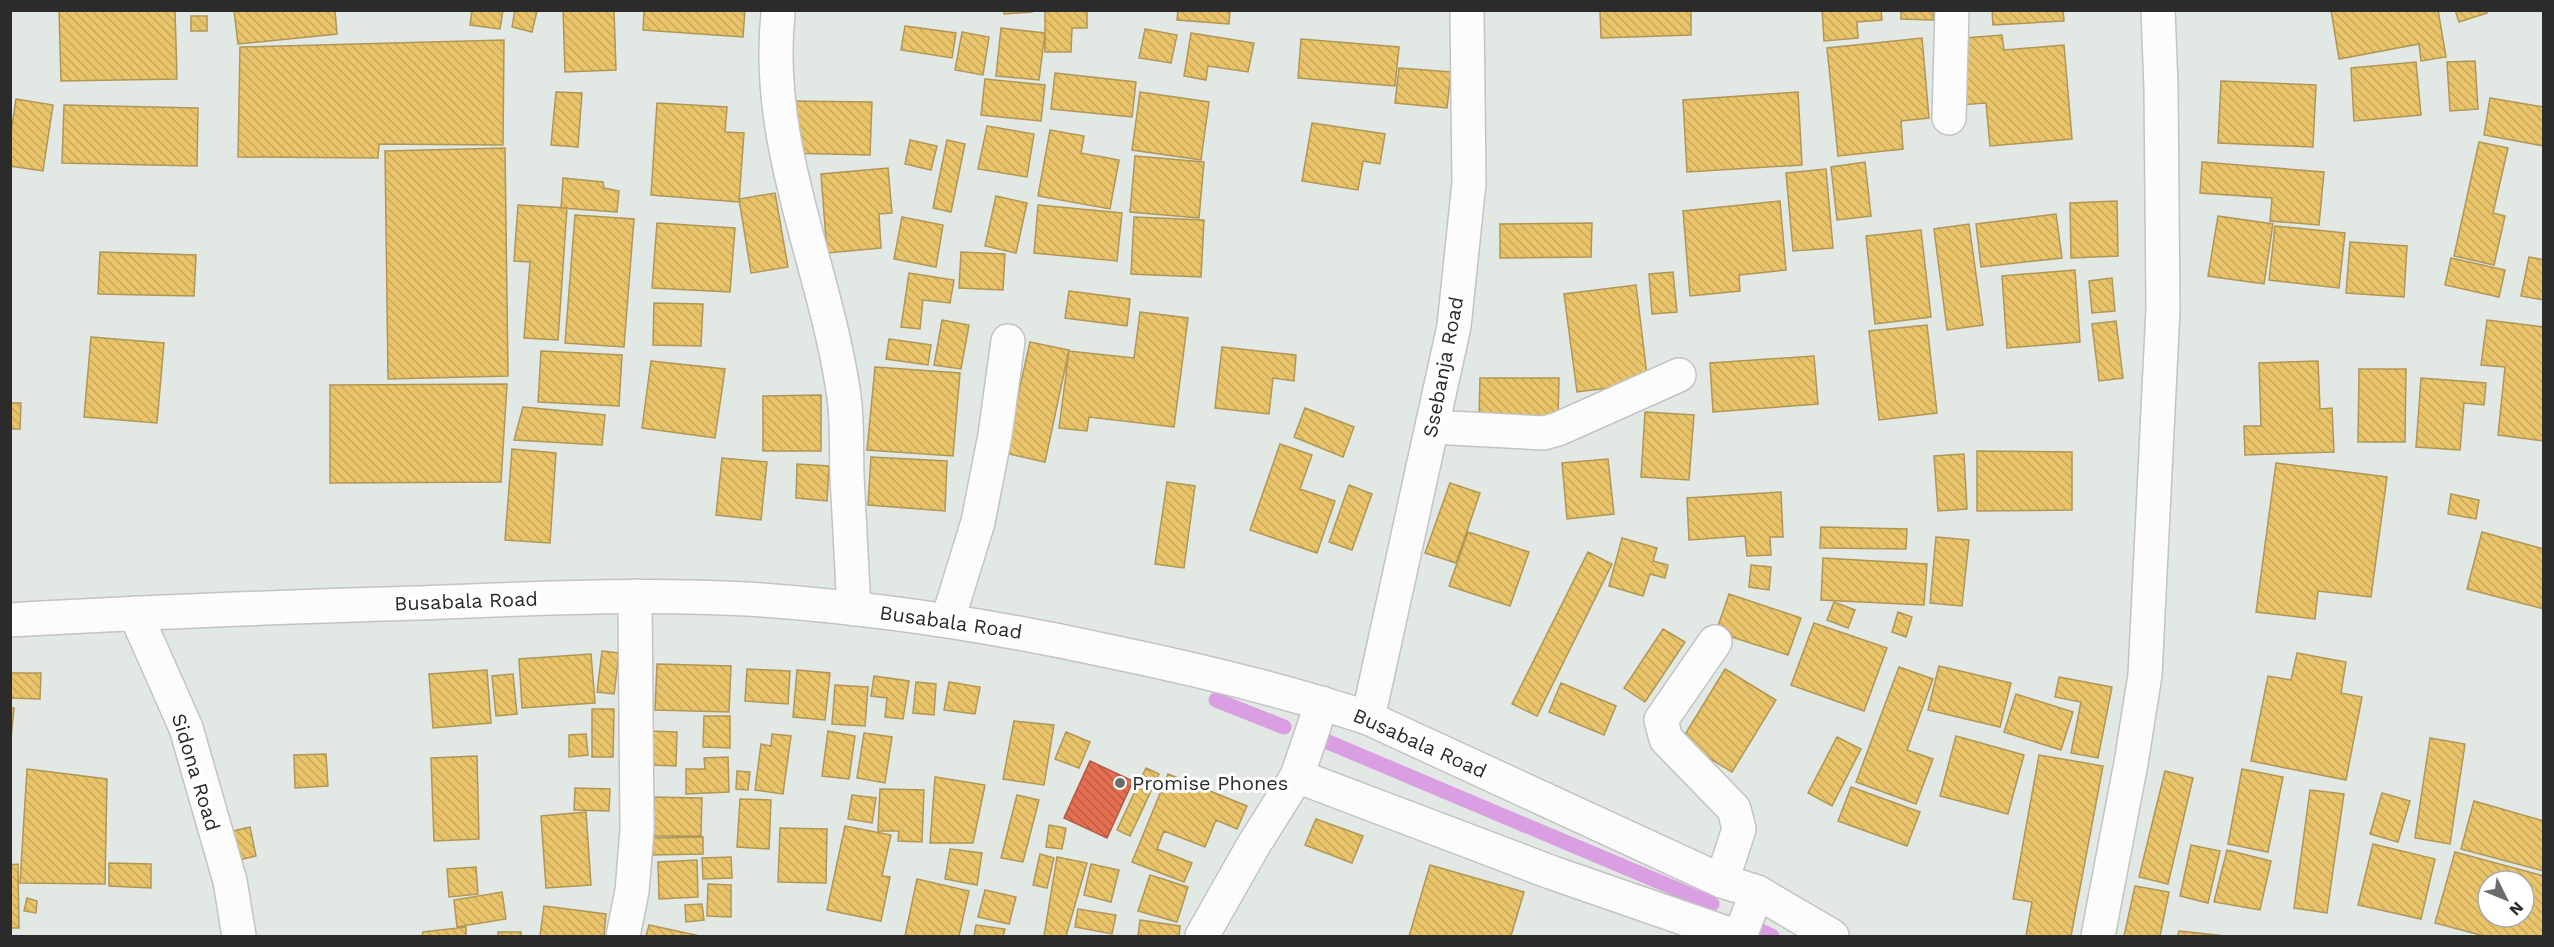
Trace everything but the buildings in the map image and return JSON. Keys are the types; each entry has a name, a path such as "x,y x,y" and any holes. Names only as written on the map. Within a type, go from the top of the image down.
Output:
{"street":[{"name":"Ssebanja Road","path":"1368,718 1455,326 1469,183 1467,10"},
{"path":"1949,118 1952,10"},
{"path":"2098,936 2131,763 2145,675 2163,309 2161,87 2157,10"},
{"path":"778,14 774,47 777,86 792,184 820,279 844,392 854,609"},
{"path":"948,620 978,522 995,435 1008,341"},
{"path":"1432,427 1544,433 1558,429 1679,375"},
{"path":"623,936 632,891 637,830 635,596"},
{"name":"Busabala Road","path":"10,620 135,613 635,596 746,599 948,620 1008,630 1198,670 1322,703 1368,718 1722,881 1757,892 1832,936"},
{"name":"Sidona Road","path":"135,613 186,728 230,882 239,925 239,936"},
{"path":"1714,642 1661,720 1666,739 1734,809 1739,829 1722,881"},
{"path":"1202,936 1247,856 1298,776 1322,703"},
{"path":"1298,776 1553,873 1737,936 1757,892"}],"waterway":[{"path":"1216,700 1284,727"},
{"path":"1328,742 1712,904"},
{"path":"1761,931 1772,936"}],"place":[{"name":"Promise Phones","path":"1120,783"}]}
